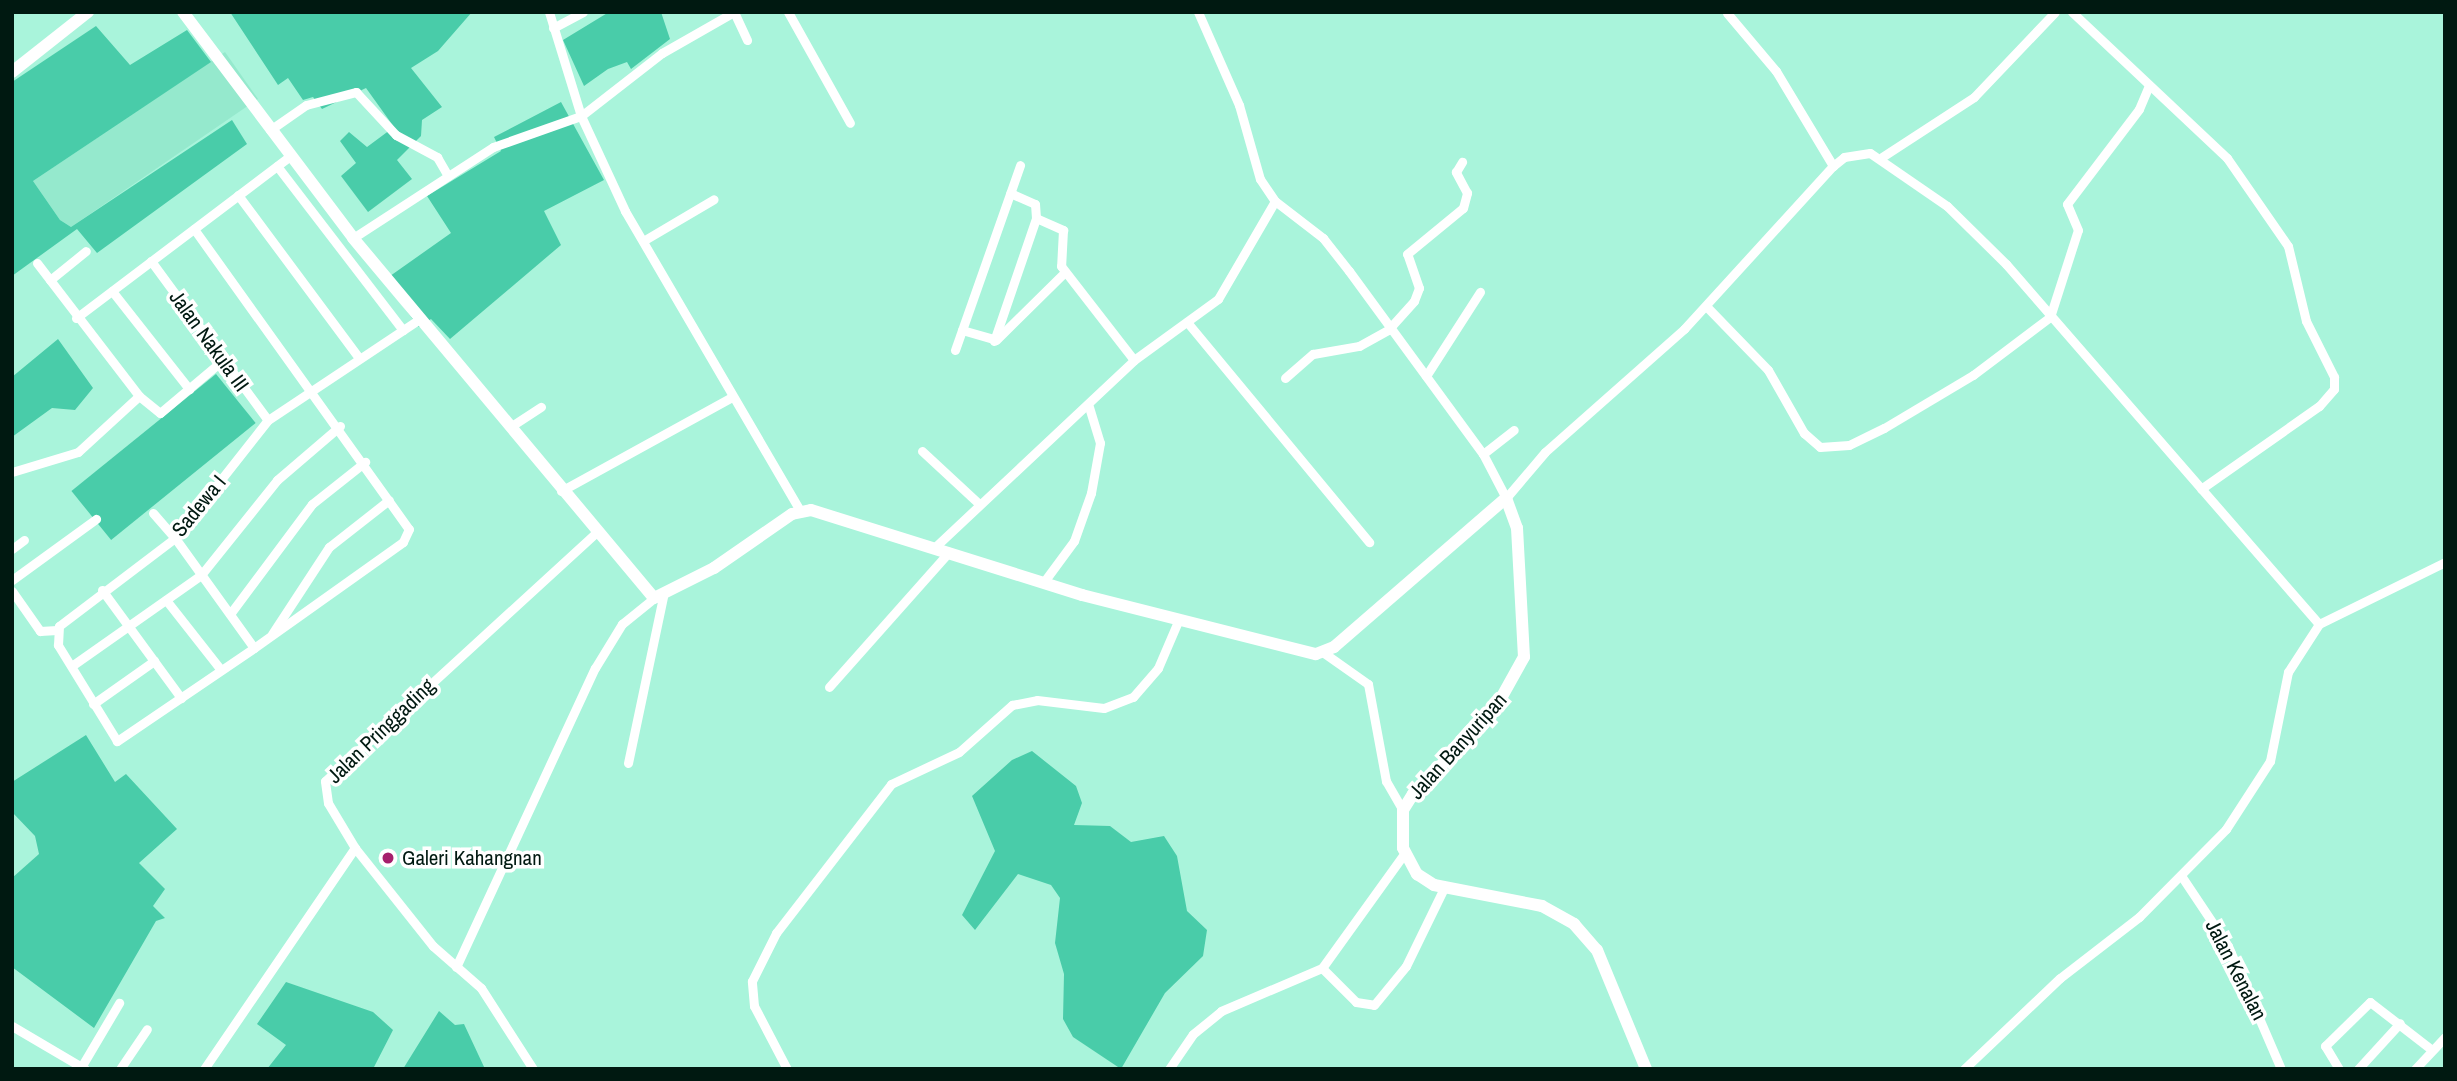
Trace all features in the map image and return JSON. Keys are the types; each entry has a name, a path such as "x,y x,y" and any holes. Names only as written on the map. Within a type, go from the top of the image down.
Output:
{"street":[{"path":"12,72 88,12"},
{"path":"183,12 289,157 353,238 421,317 595,534 658,597"},
{"path":"549,12 580,116 643,241 730,398 800,510 949,552 1043,583 1291,651 1324,653 1368,684 1386,781 1403,810"},
{"path":"553,28 583,12"},
{"path":"353,238 519,134 580,116 663,52 734,12 747,40"},
{"path":"788,12 850,123"},
{"path":"1198,12 1235,93 1260,179 1275,201 1323,238 1388,330 1426,376 1483,454 1506,498"},
{"path":"1882,157 1973,97 2055,12"},
{"path":"2072,12 2227,158 2288,246 2306,321 2334,377 2319,406 2201,489"},
{"path":"1727,13 1770,63 1833,166"},
{"path":"1706,306 1768,370 1804,433 1829,449 1925,405 2050,317 2078,230 2067,204 2139,109 2149,85"},
{"path":"270,130 306,105 356,92 397,135 437,157 449,176"},
{"path":"1324,653 1506,498 1545,452 1706,306 1833,166 1857,152 1882,157 1947,206 2050,317 2319,624"},
{"path":"76,318 289,157"},
{"path":"1285,378 1313,354 1359,346 1388,330 1419,292 1407,265 1410,248 1456,217 1466,203 1456,172 1462,162"},
{"path":"955,350 1020,165"},
{"path":"277,166 403,330"},
{"path":"994,341 1036,218 1035,204 1010,193"},
{"path":"239,195 359,358"},
{"path":"643,241 714,199"},
{"path":"934,548 977,502 1089,407 1134,360 1187,322 1235,277 1275,201"},
{"path":"1036,218 1064,232 1058,259 1065,272 1134,360"},
{"path":"12,591 40,631 57,630 58,645 73,665 93,704 119,741 407,539 409,529 365,462 194,229"},
{"path":"50,280 86,251"},
{"name":"Jalan Nakula III","path":"151,261 268,420"},
{"path":"37,262 76,318 139,396 157,414 223,360"},
{"path":"994,341 1065,272"},
{"path":"383,302 398,290"},
{"path":"112,291 189,389"},
{"path":"1426,376 1480,292"},
{"name":"Sadewa I","path":"57,630 102,590 174,538 268,420 421,317"},
{"path":"1187,322 1370,542"},
{"path":"962,330 994,341"},
{"path":"12,472 78,452 139,396"},
{"path":"561,491 730,398"},
{"path":"510,427 541,407"},
{"path":"1043,583 1074,541 1091,493 1100,443 1089,407"},
{"path":"73,665 201,575 277,480 340,426"},
{"path":"1483,454 1514,430"},
{"path":"922,451 977,502"},
{"path":"230,614 312,504 365,462"},
{"name":"Jalan Banyuripan","path":"1404,855 1403,810 1494,711 1524,657 1517,528 1506,498"},
{"path":"271,636 329,547 389,500"},
{"path":"456,967 595,668 622,624 658,597 800,510"},
{"path":"153,513 254,648"},
{"path":"12,580 96,519"},
{"name":"Jalan Pringgading","path":"355,848 323,790 331,773 595,534"},
{"path":"12,549 24,540"},
{"path":"829,687 949,552"},
{"path":"1964,1069 2182,877 2261,780 2274,749 2288,672 2319,624 2445,562"},
{"path":"102,590 181,698"},
{"path":"628,763 658,597"},
{"path":"166,600 221,670"},
{"path":"787,1069 754,1006 752,981 776,933 891,784 959,752 1012,705 1037,701 1104,708 1133,697 1158,668 1179,619"},
{"path":"93,704 154,661"},
{"path":"204,1069 355,848 456,967 490,998 533,1069"},
{"path":"1169,1069 1193,1034 1221,1010 1322,968 1404,855 1417,874 1444,888 1542,905 1574,924 1597,950 1646,1069"},
{"name":"Jalan Kenalan","path":"2182,877 2228,946 2281,1069"},
{"path":"1322,968 1356,1002 1374,1005 1406,966 1444,888"},
{"path":"12,1026 82,1068 119,1003"},
{"path":"2339,1069 2325,1046 2366,1004 2376,1003 2431,1050"},
{"path":"2358,1069 2400,1023"},
{"path":"120,1069 148,1029"},
{"path":"2415,1069 2445,1037"}],"shaded area":[{"path":"230,12 472,12 438,51 411,68 442,107 422,120 421,136 397,160 412,179 368,212 341,176 356,163 340,141 349,132 367,147 394,127 366,88 322,109 313,97 303,100 288,78 278,85"},
{"path":"609,12 661,12 670,39 631,69 627,62 608,69 584,86 563,40"},
{"path":"96,26 130,65 187,30 211,62 33,181 60,220 71,227 232,120 247,144 97,253 77,229 12,276 12,82"},
{"path":"225,52 258,99 71,227 60,220 33,181"},
{"path":"561,102 604,180 544,211 561,245 450,339 431,319 419,327 383,281 451,233 427,196 501,151 494,137"},
{"path":"58,339 93,388 75,410 52,408 12,437 12,377"},
{"path":"216,374 256,423 111,540 71,491"},
{"path":"86,735 115,782 126,774 177,829 139,863 165,889 153,906 165,918 156,921 94,1028 12,967 12,878 39,854 35,836 12,812 12,782"},
{"path":"1032,751 1076,786 1082,803 1074,825 1110,826 1131,842 1164,836 1177,856 1187,911 1207,930 1203,956 1165,993 1121,1069 1073,1037 1063,1019 1064,974 1055,943 1060,898 1051,885 1018,874 975,930 962,915 995,851 972,796 1012,760"},
{"path":"286,982 373,1012 393,1030 373,1069 267,1069 286,1045 257,1024"},
{"path":"439,1011 455,1025 464,1024 485,1069 403,1069"}],"place":[{"name":"Galeri Kahangnan","path":"388,858"}]}
